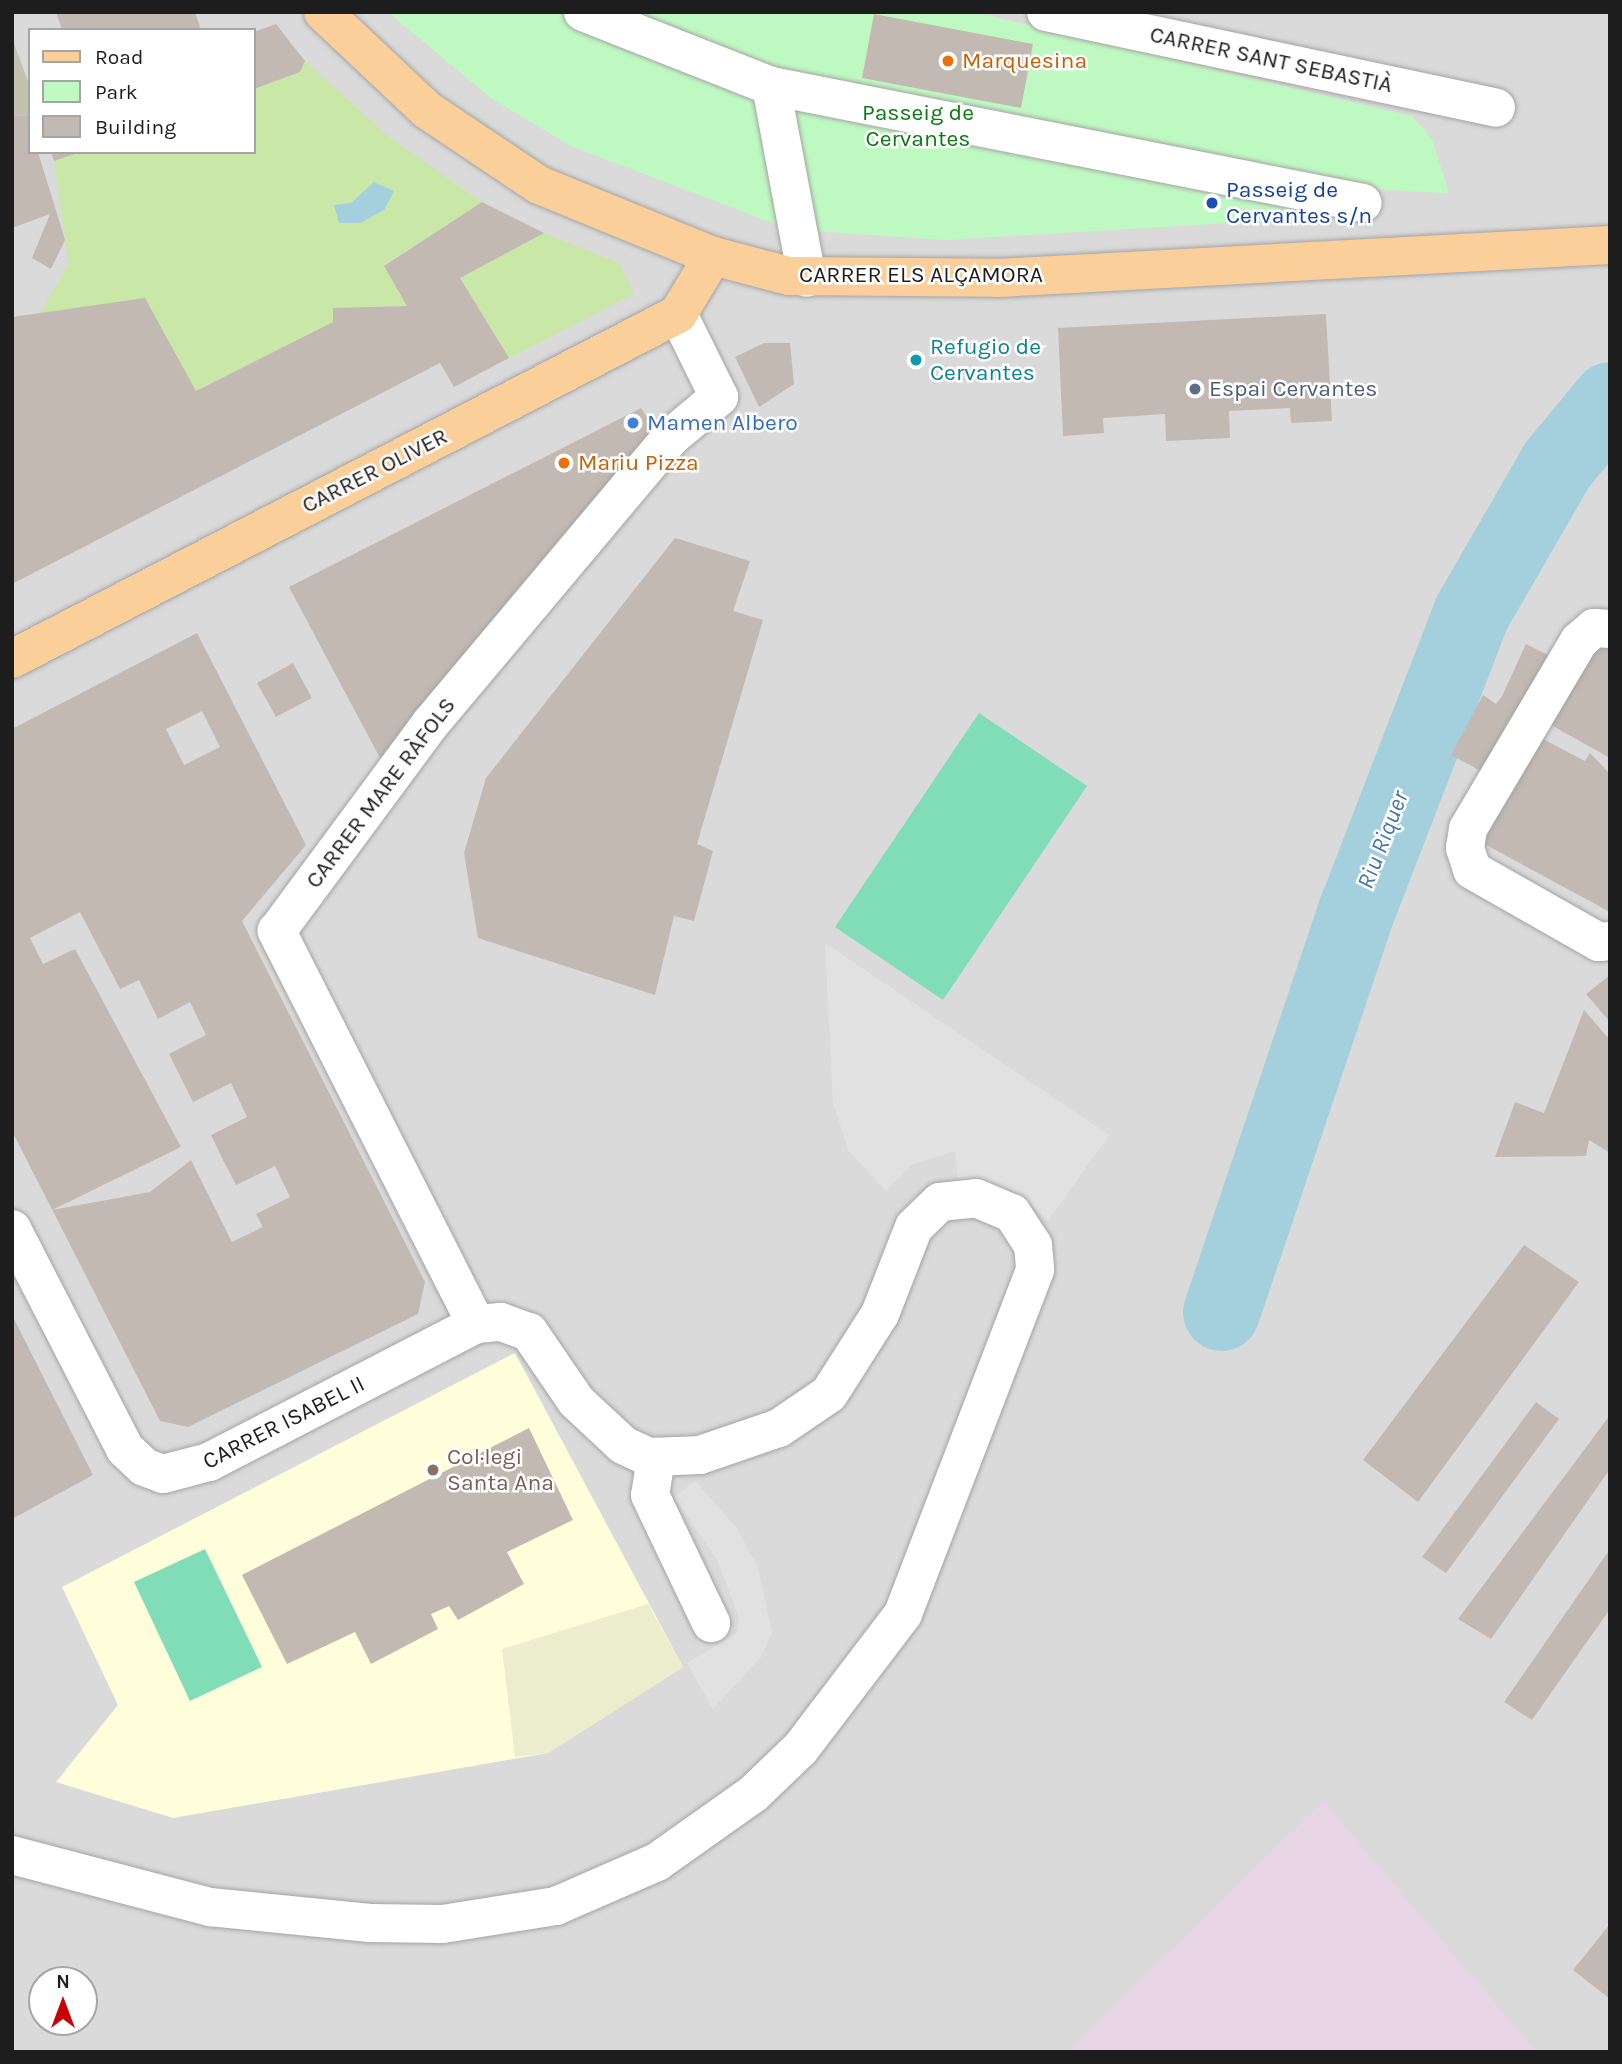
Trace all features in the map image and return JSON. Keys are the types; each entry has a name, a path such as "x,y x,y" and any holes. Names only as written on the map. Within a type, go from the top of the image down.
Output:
{"main road":[{"name":"CARRER ELS ALÇAMORA","path":"323,12 427,110 508,166 566,198 713,256 807,278 998,278 1610,245"},
{"path":"678,314 713,256"},
{"name":"CARRER OLIVER","path":"12,659 678,314"}],"street":[{"path":"583,12 771,86 1363,203"},
{"name":"CARRER SANT SEBASTIÀ","path":"1046,12 1496,108"},
{"path":"771,86 807,278"},
{"name":"CARRER MARE RÀFOLS","path":"476,1324 277,931 431,723 670,438 719,397 678,314"},
{"path":"1610,629 1594,628 1578,641 1468,829 1465,848 1472,870 1599,942 1610,941"},
{"path":"12,1855 210,1907 292,1919 406,1923 501,1917 555,1906 657,1862 752,1794 800,1749 903,1614 1029,1299 1035,1270 1026,1227 994,1201 940,1202 914,1227 880,1314 829,1394 809,1412 737,1445 656,1458 623,1445 601,1427 529,1332 501,1322 476,1324"},
{"name":"CARRER ISABEL II","path":"12,1228 125,1449 144,1467 163,1474 209,1462 476,1324"},
{"path":"656,1458 650,1494 711,1623"}],"shaded area":[{"path":"12,12 1610,12 1610,2052 12,2052"},
{"path":"12,38 28,82 28,115 12,116"},
{"path":"825,943 1109,1135 1048,1221 1017,1192 958,1180 955,1151 911,1165 886,1191 848,1150 833,1102"},
{"name":"Col·legi Santa Ana","path":"515,1353 683,1667 548,1753 173,1818 56,1782 118,1705 62,1587"},
{"path":"695,1481 737,1528 758,1568 772,1632 761,1657 713,1709 687,1663 737,1633 739,1617 717,1560 674,1497"},
{"path":"648,1604 683,1667 548,1753 515,1757 502,1649"},
{"path":"1323,1801 1537,2052 1068,2052"}],"green space":[{"name":"Passeig de Cervantes","path":"388,12 974,12 1412,116 1432,139 1449,193 1365,189 1360,215 944,240 788,229 571,146 491,98"},
{"path":"305,61 390,138 482,202 384,265 407,306 333,308 333,322 196,391 145,299 40,313 69,264 54,161 73,154 256,154 256,88 300,72"},
{"path":"544,233 619,263 634,294 509,358 460,278"},
{"path":"979,713 1087,786 943,1000 835,927"},
{"path":"205,1549 262,1667 190,1701 134,1582"}],"water":[{"path":"374,182 394,191 384,210 360,223 339,223 334,205 351,203"}],"building":[{"path":"56,12 195,12 200,28 61,28"},
{"name":"Marquesina","path":"874,14 1033,44 1021,108 862,78"},
{"path":"276,24 305,61 300,72 256,88 256,31"},
{"path":"28,115 28,154 39,154 65,240 51,269 32,258 50,214 12,228 12,116"},
{"path":"52,154 75,154 54,161"},
{"path":"482,202 544,233 460,278 509,358 454,387 440,363 12,584 12,317 145,298 196,391 333,322 333,308 407,306 384,266"},
{"name":"Espai Cervantes","path":"1326,314 1332,421 1291,423 1290,408 1229,411 1230,438 1166,441 1165,414 1103,418 1104,433 1063,436 1058,328"},
{"path":"764,343 790,343 794,384 759,407 735,357"},
{"path":"641,408 658,433 380,758 289,587"},
{"path":"675,538 750,561 733,611 763,620 697,844 713,851 694,921 674,916 655,995 478,938 464,853 486,778"},
{"path":"197,633 306,845 242,921 425,1282 418,1314 188,1427 160,1421 52,1210 12,1131 12,729","holes":["202,711 220,747 184,765 166,729","80,912 120,989 139,980 158,1019 190,1002 206,1035 169,1054 193,1102 231,1083 247,1117 211,1135 236,1185 275,1166 290,1197 256,1214 263,1227 232,1242 191,1160 150,1192 52,1210 181,1147 75,949 43,964 30,938"]},
{"path":"1597,641 1610,648 1610,758 1551,725"},
{"path":"1526,644 1550,656 1483,772 1451,755 1483,695 1496,704 1502,696"},
{"path":"293,663 312,698 276,717 257,683"},
{"path":"1539,737 1585,761 1590,753 1610,774 1610,912 1477,840"},
{"path":"1610,975 1610,1022 1586,994"},
{"path":"1584,1010 1610,1040 1610,1153 1589,1140 1586,1156 1495,1157 1515,1102 1544,1113"},
{"path":"1524,1245 1579,1282 1418,1502 1363,1460"},
{"path":"12,1315 93,1475 12,1519"},
{"path":"1536,1402 1559,1419 1446,1573 1422,1557"},
{"path":"1610,1415 1610,1469 1491,1639 1458,1619"},
{"path":"529,1428 573,1520 507,1552 524,1584 458,1620 449,1606 431,1614 438,1629 371,1664 355,1632 287,1664 242,1575"},
{"path":"1610,1549 1610,1609 1532,1720 1504,1702"},
{"path":"1610,1924 1610,1999 1573,1970"}],"waterway":[{"name":"Riu Riquer","path":"1221,1312 1358,906 1471,613 1557,464 1610,400"}],"place":[{"name":"Marquesina","path":"948,61"},
{"name":"Passeig de Cervantes s/n","path":"1212,203"},
{"name":"Refugio de Cervantes","path":"916,360"},
{"name":"Espai Cervantes","path":"1195,389"},
{"name":"Mamen Albero","path":"633,423"},
{"name":"Mariu Pizza","path":"564,463"},
{"name":"Col·legi Santa Ana","path":"433,1470"}]}
